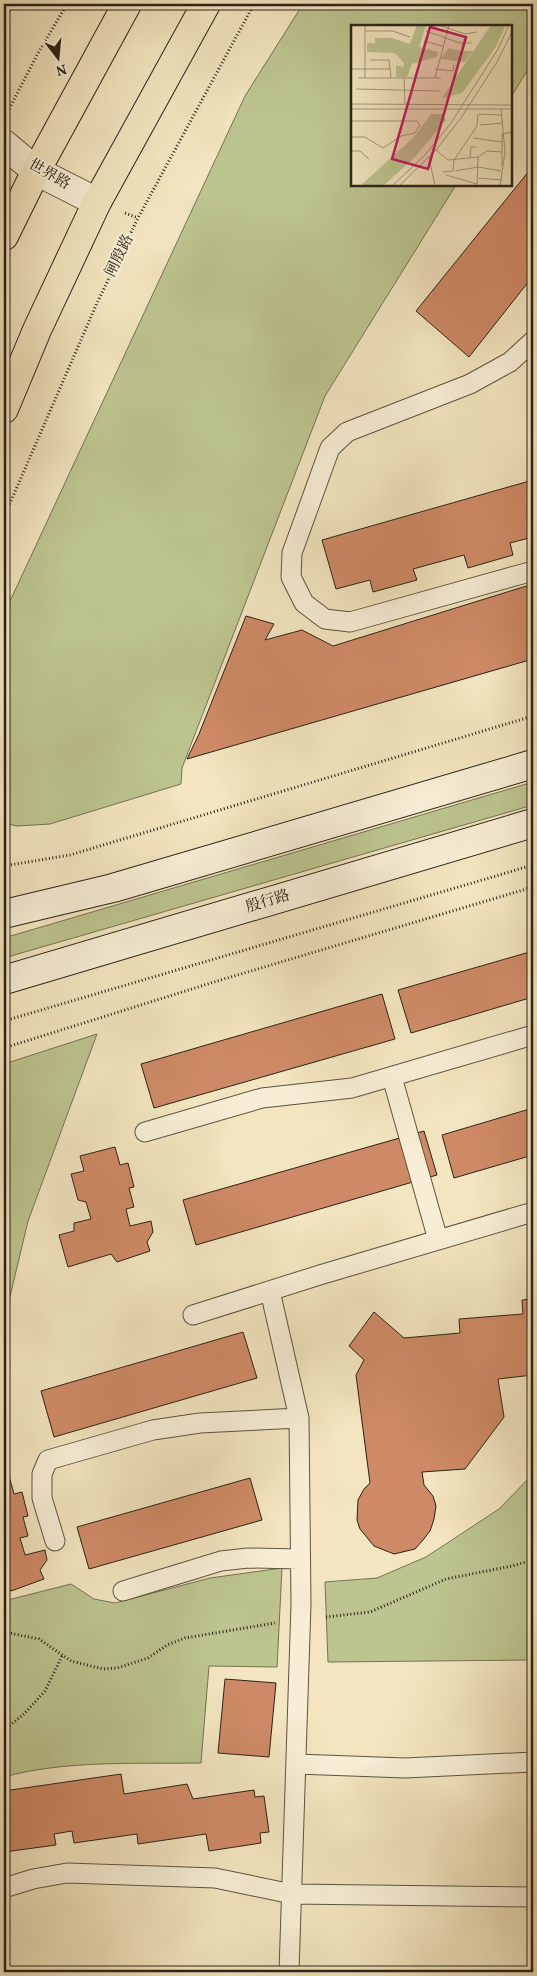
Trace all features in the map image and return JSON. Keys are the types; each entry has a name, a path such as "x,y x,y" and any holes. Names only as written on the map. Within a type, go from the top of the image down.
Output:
{"main road":[{"path":"4,236 36,171 127,4"},
{"path":"4,408 37,330 98,202 206,4"},
{"name":"世界路","path":"4,144 36,171 98,202"},
{"path":"4,914 113,888 533,764"},
{"name":"殷行路","path":"4,980 533,823"}],"lane":[{"path":"533,341 510,362 470,384 347,432 338,439 330,448 292,553 291,578 304,603 325,619 350,622 533,571"},
{"path":"145,1132 262,1098 352,1088 533,1034"},
{"path":"392,1076 438,1240"},
{"path":"193,1315 533,1212"},
{"path":"270,1291 299,1418 301,1604 289,1972"},
{"path":"55,1541 42,1498 42,1474 48,1460 154,1430 200,1423 299,1418"},
{"path":"123,1590 221,1561 248,1558 300,1559"},
{"path":"296,1764 404,1768 533,1762"},
{"path":"4,1888 32,1879 67,1873 214,1878 292,1894 533,1897"}],"path":[{"path":"4,119 37,55 67,4"},
{"name":"闸殷路","path":"4,517 105,286 138,218 254,4"},
{"path":"4,866 70,856 533,716"},
{"path":"4,1021 533,865"},
{"path":"4,1048 214,982 533,888"},
{"path":"4,1632 39,1639 62,1656 45,1690 24,1714 4,1730"}],"green space":[{"path":"303,4 533,4 533,61 512,95 512,25 351,25 351,186 455,186 325,396 182,768 181,784 50,824 17,826 4,823 4,614 245,96"},
{"path":"533,782 533,805 4,958 4,938"},
{"path":"97,1034 28,1221 4,1322 4,1064"},
{"path":"533,1474 533,1660 328,1662 325,1582 377,1578 426,1557 499,1509"},
{"path":"282,1568 277,1667 209,1666 201,1763 76,1765 4,1777 4,1601 71,1584 94,1599 115,1603 210,1578"}],"building":[{"path":"533,166 533,276 469,357 416,311"},
{"path":"533,480 533,537 510,543 513,555 468,568 464,555 413,569 417,580 373,592 370,580 336,589 322,540"},
{"path":"533,584 533,659 187,759 199,734 246,616 274,624 265,640 302,630 333,646"},
{"path":"533,951 533,997 411,1033 398,990"},
{"path":"382,994 395,1039 154,1108 141,1064"},
{"path":"533,1108 533,1155 454,1178 442,1135"},
{"path":"424,1131 437,1175 196,1245 183,1200"},
{"path":"115,1147 120,1165 128,1163 134,1187 129,1188 134,1207 126,1209 130,1226 151,1221 153,1232 147,1242 150,1251 117,1262 111,1254 68,1267 59,1235 74,1231 74,1223 91,1219 86,1202 78,1200 71,1174 84,1171 80,1156"},
{"path":"533,1299 533,1375 498,1379 504,1417 465,1469 422,1472 424,1485 433,1496 436,1506 430,1531 415,1549 394,1554 374,1546 360,1529 357,1520 358,1500 370,1483 356,1375 364,1360 349,1346 374,1312 404,1338 460,1333 459,1319 523,1314 522,1300"},
{"path":"243,1332 257,1378 54,1437 41,1391"},
{"path":"9,1476 14,1494 22,1492 28,1516 23,1517 28,1536 20,1538 25,1555 45,1550 47,1560 40,1570 44,1579 11,1591 4,1583 4,1477"},
{"path":"250,1478 262,1520 89,1569 77,1527"},
{"path":"225,1679 276,1683 269,1757 218,1753"},
{"path":"121,1774 124,1794 187,1784 193,1799 254,1790 255,1797 264,1796 269,1832 260,1833 261,1843 209,1851 206,1834 138,1844 137,1834 74,1843 72,1831 54,1834 56,1845 4,1852 4,1791"}]}
